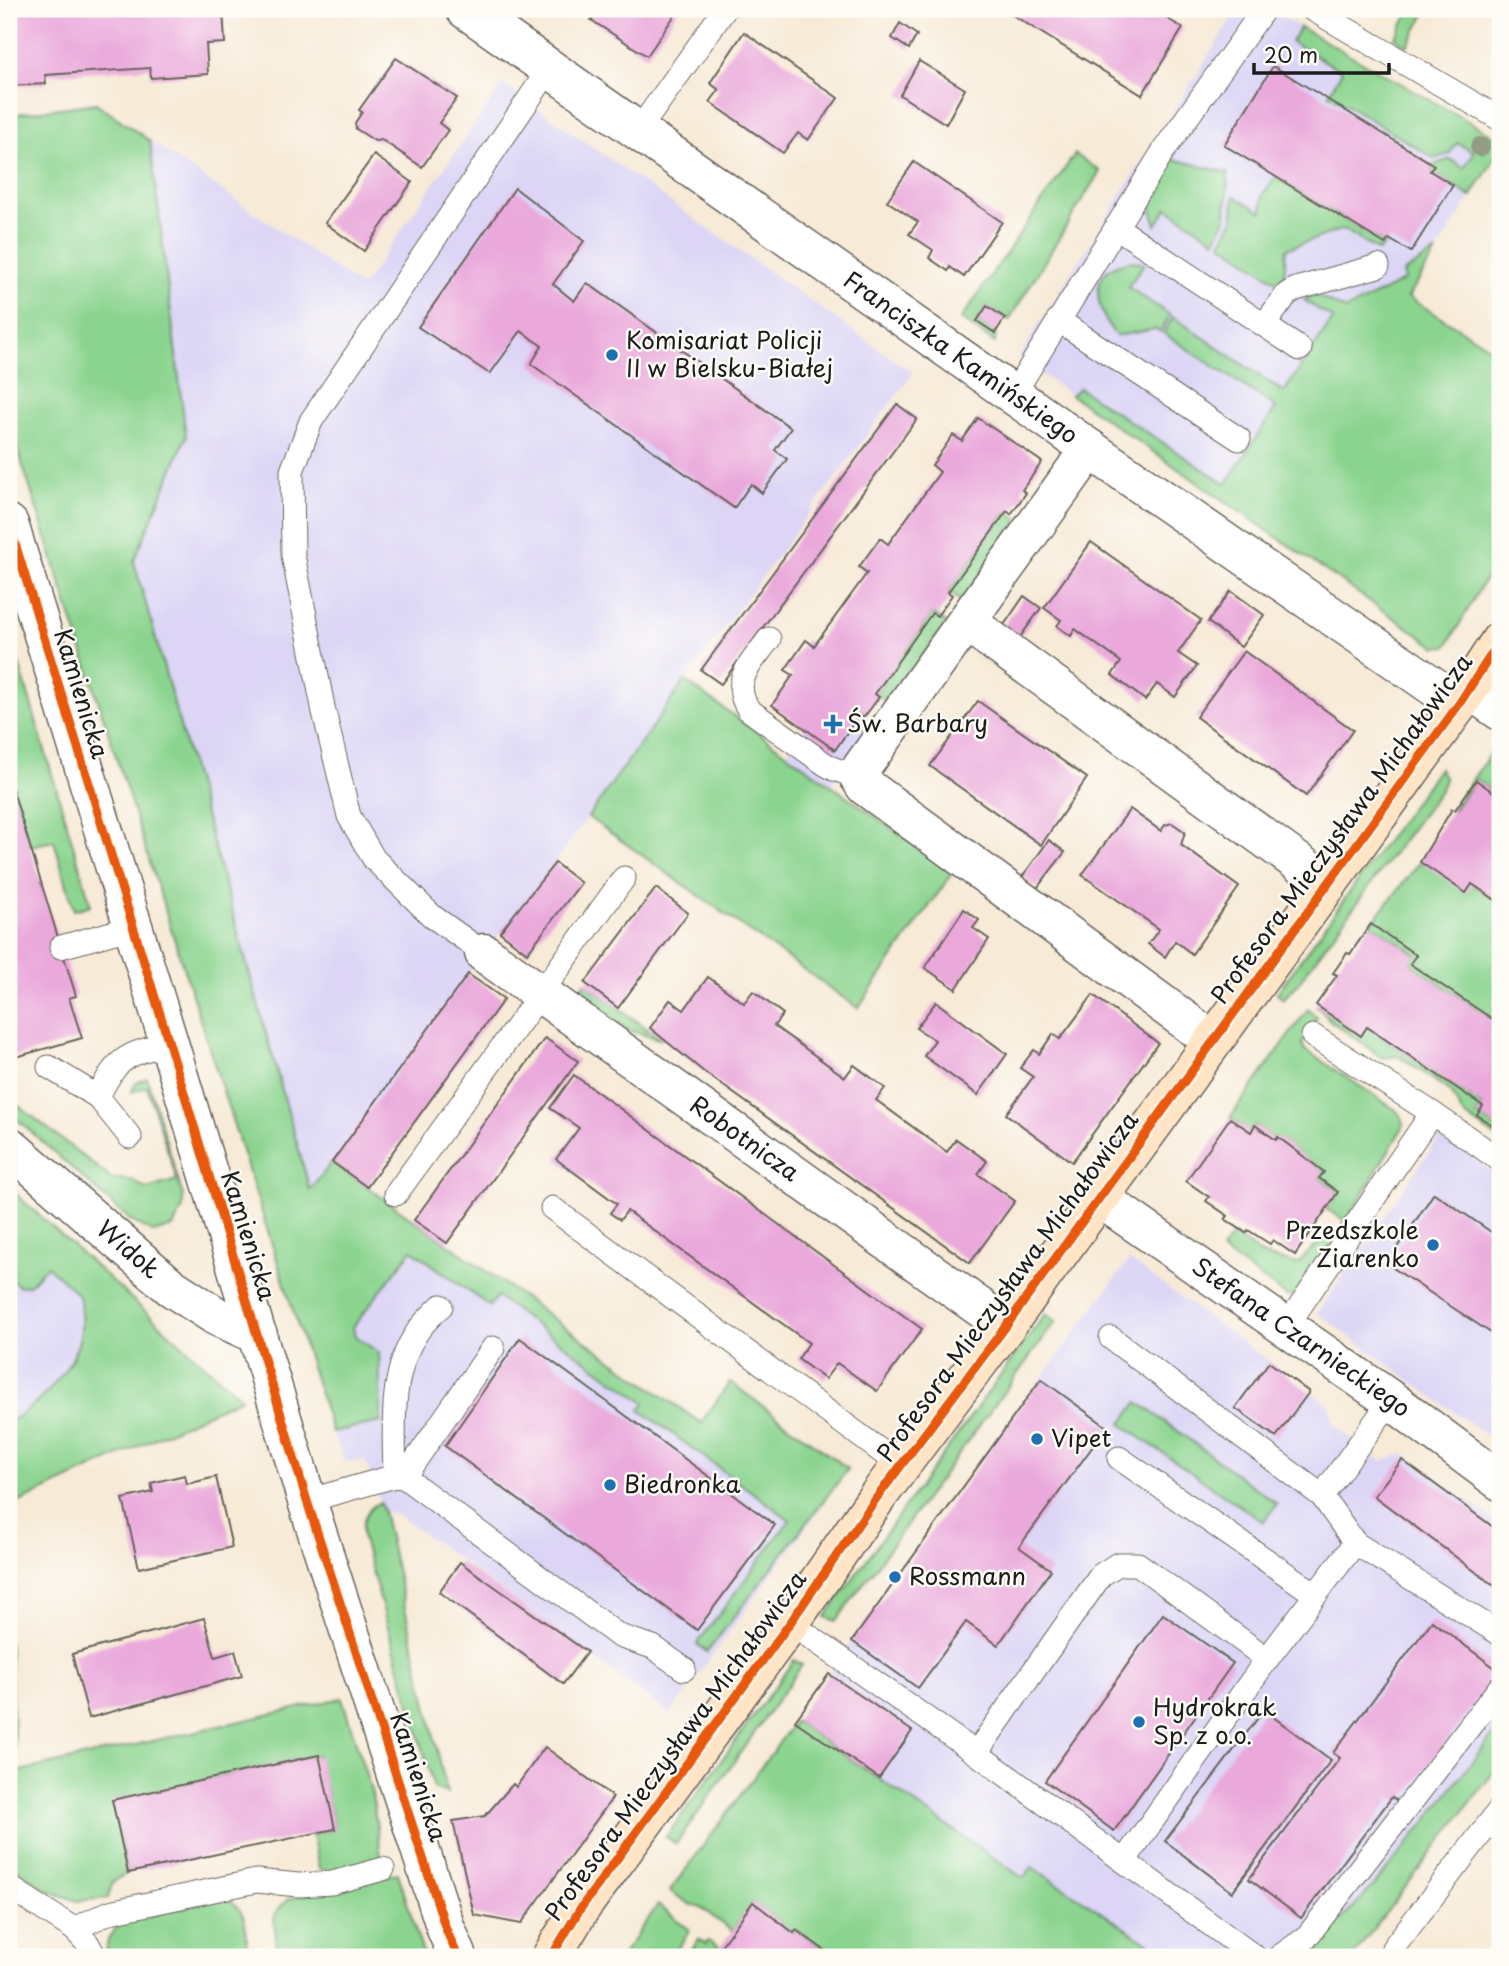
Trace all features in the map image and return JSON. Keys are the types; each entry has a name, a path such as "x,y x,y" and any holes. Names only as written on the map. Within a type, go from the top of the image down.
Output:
{"street":[{"name":"Franciszka Kamińskiego","path":"465,9 1090,449 1464,697 1500,711"},
{"path":"859,777 862,767 1090,449"},
{"name":"Kamienicka","path":"9,524 307,1501 446,1929 458,1957"},
{"name":"Profesora Mieczysława Michałowicza","path":"967,622 1328,884"},
{"name":"Profesora Mieczysława Michałowicza","path":"551,1957 580,1909 1464,697 1500,641"},
{"name":"Profesora Mieczysława Michałowicza","path":"859,777 865,786 1213,1041"},
{"name":"Robotnicza","path":"484,953 1006,1326"},
{"name":"Widok","path":"9,1146 171,1287 216,1316 258,1335"},
{"name":"Stefana Czarnieckiego","path":"1098,1197 1391,1400 1500,1481"}],"lane":[{"path":"638,131 725,9"},
{"path":"1013,395 1164,150 1264,9"},
{"path":"1312,9 1500,119"},
{"path":"484,953 432,916 374,859 349,816 324,712 293,555 292,471 311,421 550,68"},
{"path":"1116,227 1300,349"},
{"path":"1264,325 1287,294 1296,289 1378,266"},
{"path":"1058,320 1239,439"},
{"path":"769,639 743,677 741,698 749,710 825,764 859,777"},
{"path":"396,1194 624,878"},
{"path":"61,947 133,927"},
{"path":"1313,1036 1500,1160"},
{"path":"98,1097 113,1069 124,1058 169,1043"},
{"path":"49,1067 98,1097 130,1137"},
{"path":"1286,1327 1432,1113"},
{"path":"552,1208 901,1466"},
{"path":"399,1476 396,1395 401,1367 418,1331 441,1306"},
{"path":"1111,1338 1322,1496 1355,1543 1500,1634"},
{"path":"307,1501 399,1476 493,1348"},
{"path":"1322,1496 1391,1400"},
{"path":"1119,1458 1315,1594"},
{"path":"399,1476 618,1636 653,1647 684,1669"},
{"path":"1124,1861 1267,1658 1355,1543"},
{"path":"976,1753 1101,1575 1118,1564 1138,1564 1267,1658"},
{"path":"790,1623 976,1753 1255,1957"},
{"path":"1279,1957 1306,1938 1500,1687"},
{"path":"1393,1948 1500,1808"},
{"path":"74,1929 110,1912 256,1881 321,1884 383,1869"},
{"path":"9,1886 74,1929 88,1944 95,1957"}],"shaded area":[{"path":"1238,9 1268,9 1500,139 1500,150 1415,286 1227,504 1018,358"},
{"path":"503,84 913,373 685,681 555,863 468,974 310,1191 134,561 186,437 150,141 362,287"},
{"path":"829,693 873,725 831,785 786,754"},
{"name":"Przedszkole Ziarenko","path":"1442,1134 1500,1176 1500,1445 1317,1313"},
{"path":"9,1204 231,1403 9,1507"},
{"path":"414,1220 820,1508 670,1714 398,1515 383,1511 365,1460 345,1462 332,1432 307,1352 353,1327"},
{"path":"1129,1260 1329,1405 1334,1425 1381,1461 1403,1454 1500,1525 1500,1763 1352,1957 1170,1957 1032,1867 1023,1879 795,1721"}],"green space":[{"path":"1411,9 1428,9 1407,46 1395,38"},
{"path":"1300,27 1500,139 1500,150 1471,197 1430,171 1434,165 1450,159 1464,168 1474,152 1457,143 1449,154 1435,159 1329,94 1342,71 1291,42"},
{"path":"96,103 150,141 186,437 134,561 310,1190 332,1162 701,1423 730,1382 848,1469 707,1652 697,1644 790,1520 640,1410 645,1403 497,1297 489,1306 412,1250 353,1327 355,1336 379,1353 381,1422 332,1432 9,422 9,115"},
{"path":"1075,154 1100,171 1009,320 987,306 977,321 996,333 995,343 961,319"},
{"path":"1173,159 1228,173 1226,218 1215,240 1167,208 1156,225 1152,206 1155,190"},
{"path":"1276,177 1385,244 1378,251 1343,229 1286,249 1284,279 1280,284 1221,243 1233,220 1234,196 1262,212 1262,195"},
{"path":"1437,251 1408,297 1500,354 1500,553 1447,646 1436,647 1071,395 1079,388 1226,484 1276,407 1163,333 1173,317 1284,392 1333,319 1304,300 1315,295 1346,310 1405,280 1403,273"},
{"path":"1133,261 1144,264 1128,287 1170,315 1160,332 1156,329 1116,336 1103,313 1098,290 1107,271"},
{"path":"1007,511 1019,519 961,601 948,592"},
{"path":"932,613 946,623 889,703 875,694"},
{"path":"9,630 91,905 74,910 54,841 30,846 9,776"},
{"path":"685,681 953,872 858,1008 588,817"},
{"path":"1492,751 1500,756 1500,797 1476,780 1455,810 1452,809"},
{"path":"1439,768 1445,779 1441,789 1295,987 1283,999 1277,993"},
{"path":"1420,862 1472,884 1500,903 1500,1024 1410,964 1416,954 1371,924"},
{"path":"585,983 662,1040 628,1030 578,993"},
{"path":"1316,1005 1367,1027 1483,1106 1477,1115 1500,1130 1500,1140 1462,1113 1451,1092 1399,1056 1383,1058 1331,1021"},
{"path":"1308,1009 1317,1017 1302,1044 1305,1050 1396,1110 1402,1118 1403,1127 1346,1221 1326,1209 1338,1192 1319,1178 1323,1172 1278,1138 1276,1140 1255,1125 1251,1132 1230,1118"},
{"path":"147,1078 183,1196 183,1208 173,1227 154,1233 131,1221 9,1112 9,1098 112,1179 132,1180 146,1189 177,1180 147,1087 131,1092 136,1083"},
{"path":"9,1188 241,1398 9,1507 9,1422 36,1403 70,1362 81,1329 81,1313 79,1297 47,1266 29,1285 19,1286 9,1278"},
{"path":"1338,1234 1297,1294 1288,1297 1221,1250 1233,1235 1264,1256 1298,1264 1316,1246"},
{"path":"1045,1314 1056,1321 836,1621 825,1617"},
{"path":"1138,1402 1277,1504 1263,1522 1121,1424"},
{"path":"380,1502 447,1793 434,1788 362,1536 365,1516"},
{"path":"9,1641 16,1772 342,1698 372,1794 382,1862 329,1875 319,1868 312,1834 335,1829 318,1755 113,1800 128,1873 113,1881 108,1898 77,1901 47,1890 9,1864"},
{"path":"794,1660 802,1665 676,1844 666,1837"},
{"path":"795,1721 1023,1878 1032,1867 1170,1957 834,1957 797,1930 794,1933 753,1903 732,1931 699,1906 691,1905 670,1891"},
{"path":"1500,1726 1500,1767 1352,1957 1301,1957 1355,1906 1381,1877"},
{"path":"398,1873 424,1957 277,1957 274,1914 288,1899"},
{"path":"225,1897 243,1916 248,1957 108,1957 109,1938 121,1923"},
{"path":"658,1905 690,1930 672,1957 621,1957"},
{"path":"699,1939 720,1948 713,1957 687,1957"}],"building":[{"path":"9,9 223,9 225,43 206,44 208,74 151,78 150,68 45,75 46,84 9,86"},
{"path":"579,9 679,9 647,56 591,20 593,18"},
{"path":"1003,9 1151,9 1183,28 1142,95"},
{"path":"900,23 917,35 909,49 892,38"},
{"path":"744,32 838,98 808,140 798,133 783,153 710,102 719,90 710,83"},
{"path":"396,58 457,98 439,123 448,130 422,167 382,140 375,141 356,129 355,123 362,112 359,110"},
{"path":"919,61 965,89 946,124 900,95"},
{"path":"1273,66 1434,165 1430,171 1453,185 1411,252 1389,239 1385,244 1224,145"},
{"path":"374,155 412,182 364,251 325,223"},
{"path":"914,162 1002,222 964,277 950,267 948,271 929,258 933,250 909,234 918,222 887,201"},
{"name":"Komisariat Policji II w Bielsku-Białej","path":"515,188 584,241 553,284 574,301 587,283 791,428 775,450 787,459 762,493 751,484 734,508 531,364 542,346 521,331 490,374 418,327"},
{"path":"987,306 1005,318 995,333 977,321"},
{"path":"897,404 917,419 721,684 701,670"},
{"path":"978,418 1042,462 1022,490 1026,493 1011,514 1007,511 948,592 952,595 937,616 932,613 875,694 879,697 863,718 859,715 835,750 772,705 793,675 785,670 806,640 814,646 867,573 859,567 880,538 888,544 940,472 932,465 953,435 962,441"},
{"path":"1091,542 1201,620 1178,653 1197,666 1175,697 1157,684 1145,700 1112,675 1121,662 1075,629 1071,636 1057,626 1061,620 1044,608"},
{"path":"1231,591 1264,615 1241,647 1208,622"},
{"path":"1024,596 1041,608 1020,637 1004,625"},
{"path":"1244,651 1353,730 1306,796 1196,717"},
{"path":"978,701 1087,778 1041,845 930,766"},
{"path":"9,778 76,996 69,998 82,1038 9,1059"},
{"path":"1476,780 1500,797 1500,903 1472,884 1466,893 1420,862 1452,809 1455,810"},
{"path":"1130,809 1161,831 1165,825 1172,823 1185,832 1181,845 1239,887 1192,954 1175,941 1165,957 1148,944 1159,929 1082,875"},
{"path":"1049,840 1065,852 1037,888 1022,877"},
{"path":"555,863 581,883 527,953 500,932"},
{"path":"656,888 688,913 618,1008 585,983"},
{"path":"964,909 979,920 973,928 989,939 956,989 925,968"},
{"path":"1371,924 1416,955 1410,964 1500,1024 1500,1130 1477,1115 1483,1106 1367,1027 1361,1036 1316,1005 1337,975 1333,973"},
{"path":"468,974 504,999 367,1187 332,1162"},
{"path":"708,977 744,1003 753,991 783,1014 774,1026 845,1077 854,1065 885,1088 876,1100 947,1152 956,1139 987,1161 978,1174 1015,1201 970,1263 704,1072 650,1028 670,1000 684,1010"},
{"path":"1093,995 1158,1043 1072,1162 1006,1114 1033,1077 1020,1068 1034,1050 1039,1054 1053,1034 1060,1039"},
{"path":"936,1002 1007,1054 978,1095 924,1056 935,1040 916,1028"},
{"path":"545,1038 578,1061 447,1243 414,1220"},
{"path":"574,1075 922,1329 877,1391 837,1363 825,1379 798,1359 809,1343 627,1211 620,1220 610,1213 617,1204 556,1159 579,1128 550,1108"},
{"path":"1230,1118 1251,1132 1255,1125 1276,1140 1278,1137 1324,1172 1319,1178 1338,1192 1295,1255 1273,1240 1270,1244 1225,1219 1228,1216 1206,1201 1209,1197 1186,1181"},
{"path":"1434,1193 1500,1238 1500,1339 1387,1264"},
{"name":"Biedronka","path":"520,1338 775,1525 697,1630 445,1446"},
{"path":"1269,1362 1309,1392 1276,1437 1235,1408"},
{"path":"1041,1379 1107,1427 1019,1547 1051,1570 998,1645 966,1622 918,1688 852,1641"},
{"path":"1402,1460 1500,1532 1500,1590 1374,1496"},
{"path":"185,1475 187,1484 216,1477 232,1547 139,1568 123,1499 153,1492 151,1483"},
{"path":"460,1562 587,1652 563,1684 439,1592"},
{"name":"Hydrokrak Sp. z o.o.","path":"1163,1614 1233,1663 1114,1831 1045,1781"},
{"path":"204,1618 215,1657 235,1651 242,1676 89,1718 72,1654"},
{"path":"1432,1621 1499,1671 1400,1803 1392,1797 1301,1918 1249,1879 1340,1758 1333,1753"},
{"path":"829,1674 912,1731 879,1778 795,1721"},
{"path":"1264,1710 1331,1760 1232,1892 1165,1841"},
{"path":"545,1747 613,1797 521,1924 474,1915 453,1821 485,1816 513,1784 516,1787"},
{"path":"319,1755 335,1829 128,1873 112,1800"},
{"path":"753,1902 794,1933 796,1930 834,1957 713,1957"}],"cycle path":[{"path":"9,524 307,1501 446,1929 458,1957"},
{"path":"551,1957 580,1909 790,1623 875,1500 1006,1326 1459,704 1500,641"}],"place":[{"name":"Komisariat Policji II w Bielsku-Białej","path":"612,355"},
{"name":"Św. Barbary","path":"833,724"},
{"name":"Przedszkole Ziarenko","path":"1433,1245"},
{"name":"Vipet","path":"1037,1439"},
{"name":"Biedronka","path":"610,1485"},
{"name":"Rossmann","path":"895,1577"},
{"name":"Hydrokrak Sp. z o.o.","path":"1139,1722"}]}
